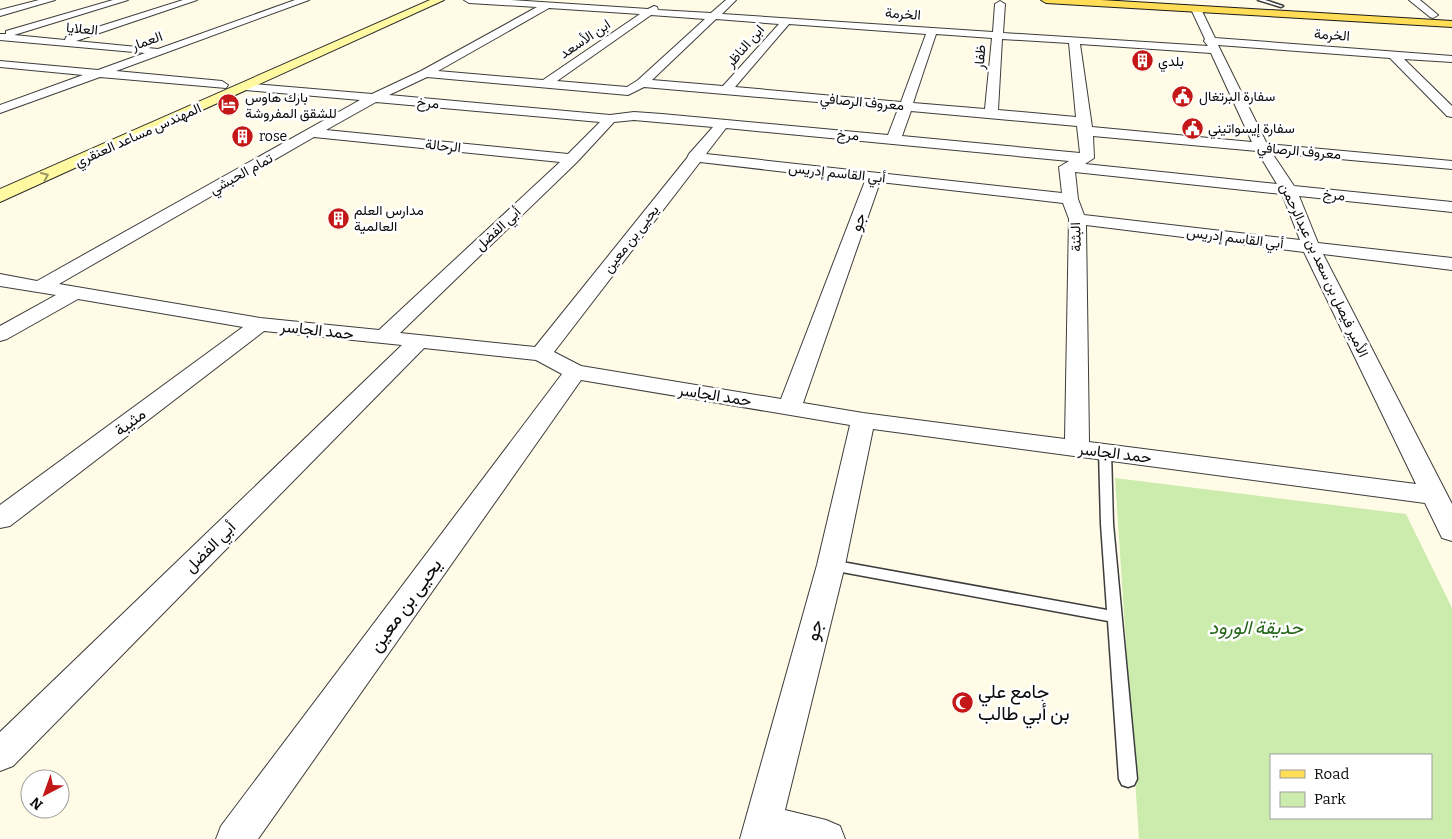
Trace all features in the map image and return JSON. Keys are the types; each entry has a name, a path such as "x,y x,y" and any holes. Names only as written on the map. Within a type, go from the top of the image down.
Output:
{"main road":[{"path":"1046,0 1195,2 1432,14 1451,23"},
{"path":"1195,2 1451,23"}],"street":[{"path":"0,13 50,0"},
{"path":"0,36 123,0"},
{"path":"43,51 192,0"},
{"name":"العمار","path":"0,109 304,0"},
{"name":"المهندس مساعد العنقري","path":"75,147 421,0"},
{"name":"المهندس مساعد العنقري","path":"0,196 439,0"},
{"name":"الخرمة","path":"469,0 1074,41 1212,45 1394,54 1452,59"},
{"name":"ابن الأسعد","path":"546,84 650,12 664,0"},
{"name":"أبي الفضل","path":"384,337 572,159 628,91 642,83 731,0"},
{"path":"1414,0 1432,14"},
{"name":"الأمير فيصل بن سعد بن عبدالرحمن","path":"1195,2 1212,45 1262,148 1289,191 1311,247 1452,531"},
{"name":"ظفار","path":"991,112 1000,4"},
{"name":"تمام الحبشي","path":"40,287 374,98 425,73 548,5"},
{"name":"ابن الناظر","path":"726,90 786,22"},
{"path":"0,29 18,30"},
{"path":"894,139 932,31"},
{"name":"العلايا","path":"0,36 162,51"},
{"path":"1067,167 1087,158 1074,41"},
{"path":"1394,54 1452,113"},
{"path":"1,64 26,56"},
{"path":"1,64 222,85"},
{"path":"425,73 628,91"},
{"name":"معروف الرصافي","path":"642,83 991,112 1084,126 1262,148 1452,165"},
{"name":"مرخ","path":"246,86 374,98 612,110 634,116 1087,158"},
{"path":"9,94 35,96"},
{"path":"166,109 190,112"},
{"name":"يحيى بن معين","path":"541,354 694,157 722,124"},
{"name":"الرحالة","path":"313,133 572,159"},
{"name":"أبي القاسم إدريس","path":"694,157 1070,200"},
{"name":"مرخ","path":"1067,167 1452,207"},
{"name":"البثنة","path":"1067,167 1070,200 1077,218 1077,448"},
{"name":"جو","path":"790,407 874,177"},
{"name":"أبي القاسم إدريس","path":"1077,218 1452,264"},
{"name":"حمد الجاسر","path":"0,280 260,324 541,354 575,372 863,420 1434,495"},
{"path":"0,335 74,293"},
{"name":"مثيبة","path":"0,519 260,324"},
{"name":"أبي الفضل","path":"0,755 420,340"},
{"name":"يحيى بن معين","path":"235,839 575,372"},
{"name":"جو","path":"761,831 831,565 863,420"},
{"path":"761,831 826,839"}],"lane":[{"path":"1262,0 1281,6"},
{"path":"1105,451 1107,524 1128,778"},
{"path":"831,565 1115,617"}],"green space":[{"name":"حديقة الورود","path":"1115,478 1406,514 1452,608 1452,839 1139,839"}],"place":[{"name":"بلدي","path":"1142,61"},
{"name":"سفارة البرتغال","path":"1183,96"},
{"name":"بارك هاوس للشقق المفروشة","path":"229,105"},
{"name":"سفارة إيسواتيني","path":"1192,128"},
{"name":"rose","path":"243,136"},
{"name":"مدارس العلم العالمية","path":"338,218"},
{"name":"جامع علي بن أبي طالب","path":"962,702"}]}
